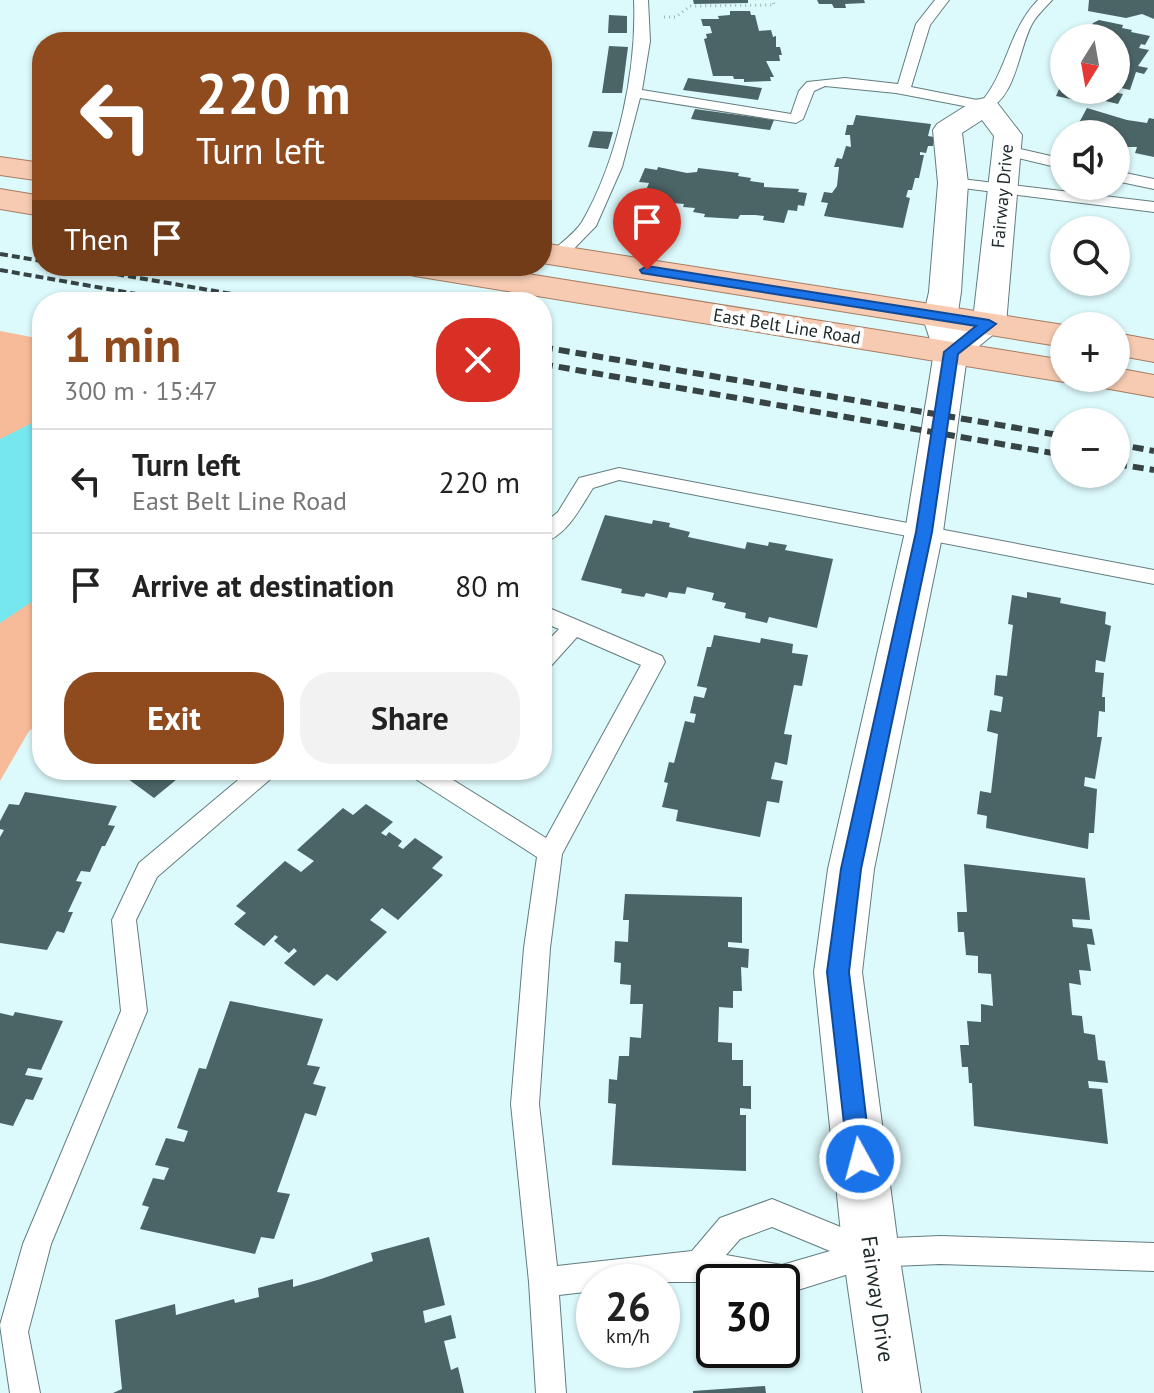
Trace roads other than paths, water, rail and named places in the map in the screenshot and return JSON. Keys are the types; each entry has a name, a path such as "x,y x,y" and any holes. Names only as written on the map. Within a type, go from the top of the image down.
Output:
{"main road":[{"path":"0,166 32,171"},
{"path":"0,199 32,204"},
{"name":"East Belt Line Road","path":"552,254 1050,334"},
{"name":"East Belt Line Road","path":"477,276 1050,369"},
{"path":"1130,347 1154,351"},
{"path":"1130,382 1154,386"}],"street":[{"name":"Fairway Drive","path":"892,1393 871,1253 838,972 851,869 924,532 951,352 940,318 945,292 953,183 947,130 985,106 1008,135 989,324"},
{"path":"951,352 989,324"}],"lane":[{"path":"552,252 578,238 594,215 614,167 634,93 643,41 641,0"},
{"path":"903,91 923,24 942,0"},
{"path":"634,93 796,119 807,90 813,84 903,91 985,106 1003,85 1017,40 1028,18 1045,0"},
{"path":"1007,151 1050,161"},
{"path":"1130,179 1154,184"},
{"path":"953,183 1154,207"},
{"path":"552,528 565,517 586,483 619,474 1154,577"},
{"path":"551,1393 544,1282 525,1104 537,948 550,853 654,662 552,618"},
{"path":"552,650 573,627"},
{"path":"25,1393 13,1332 37,1244 134,1011 124,920 148,870 254,780"},
{"path":"442,780 550,853"},
{"path":"700,1264 730,1228 772,1213 871,1253"},
{"path":"800,1275 871,1253 952,1250 1154,1257"},
{"path":"544,1282 696,1265"}],"water":[{"path":"32,423 32,602 0,623 0,439"}],"railway":[{"path":"0,254 32,259"},
{"path":"0,270 32,276"},
{"path":"34,276 125,292"},
{"path":"127,276 221,292"},
{"path":"552,349 1050,434"},
{"path":"552,366 1050,453"},
{"path":"1130,447 1154,451"},
{"path":"1130,466 1154,470"}]}
